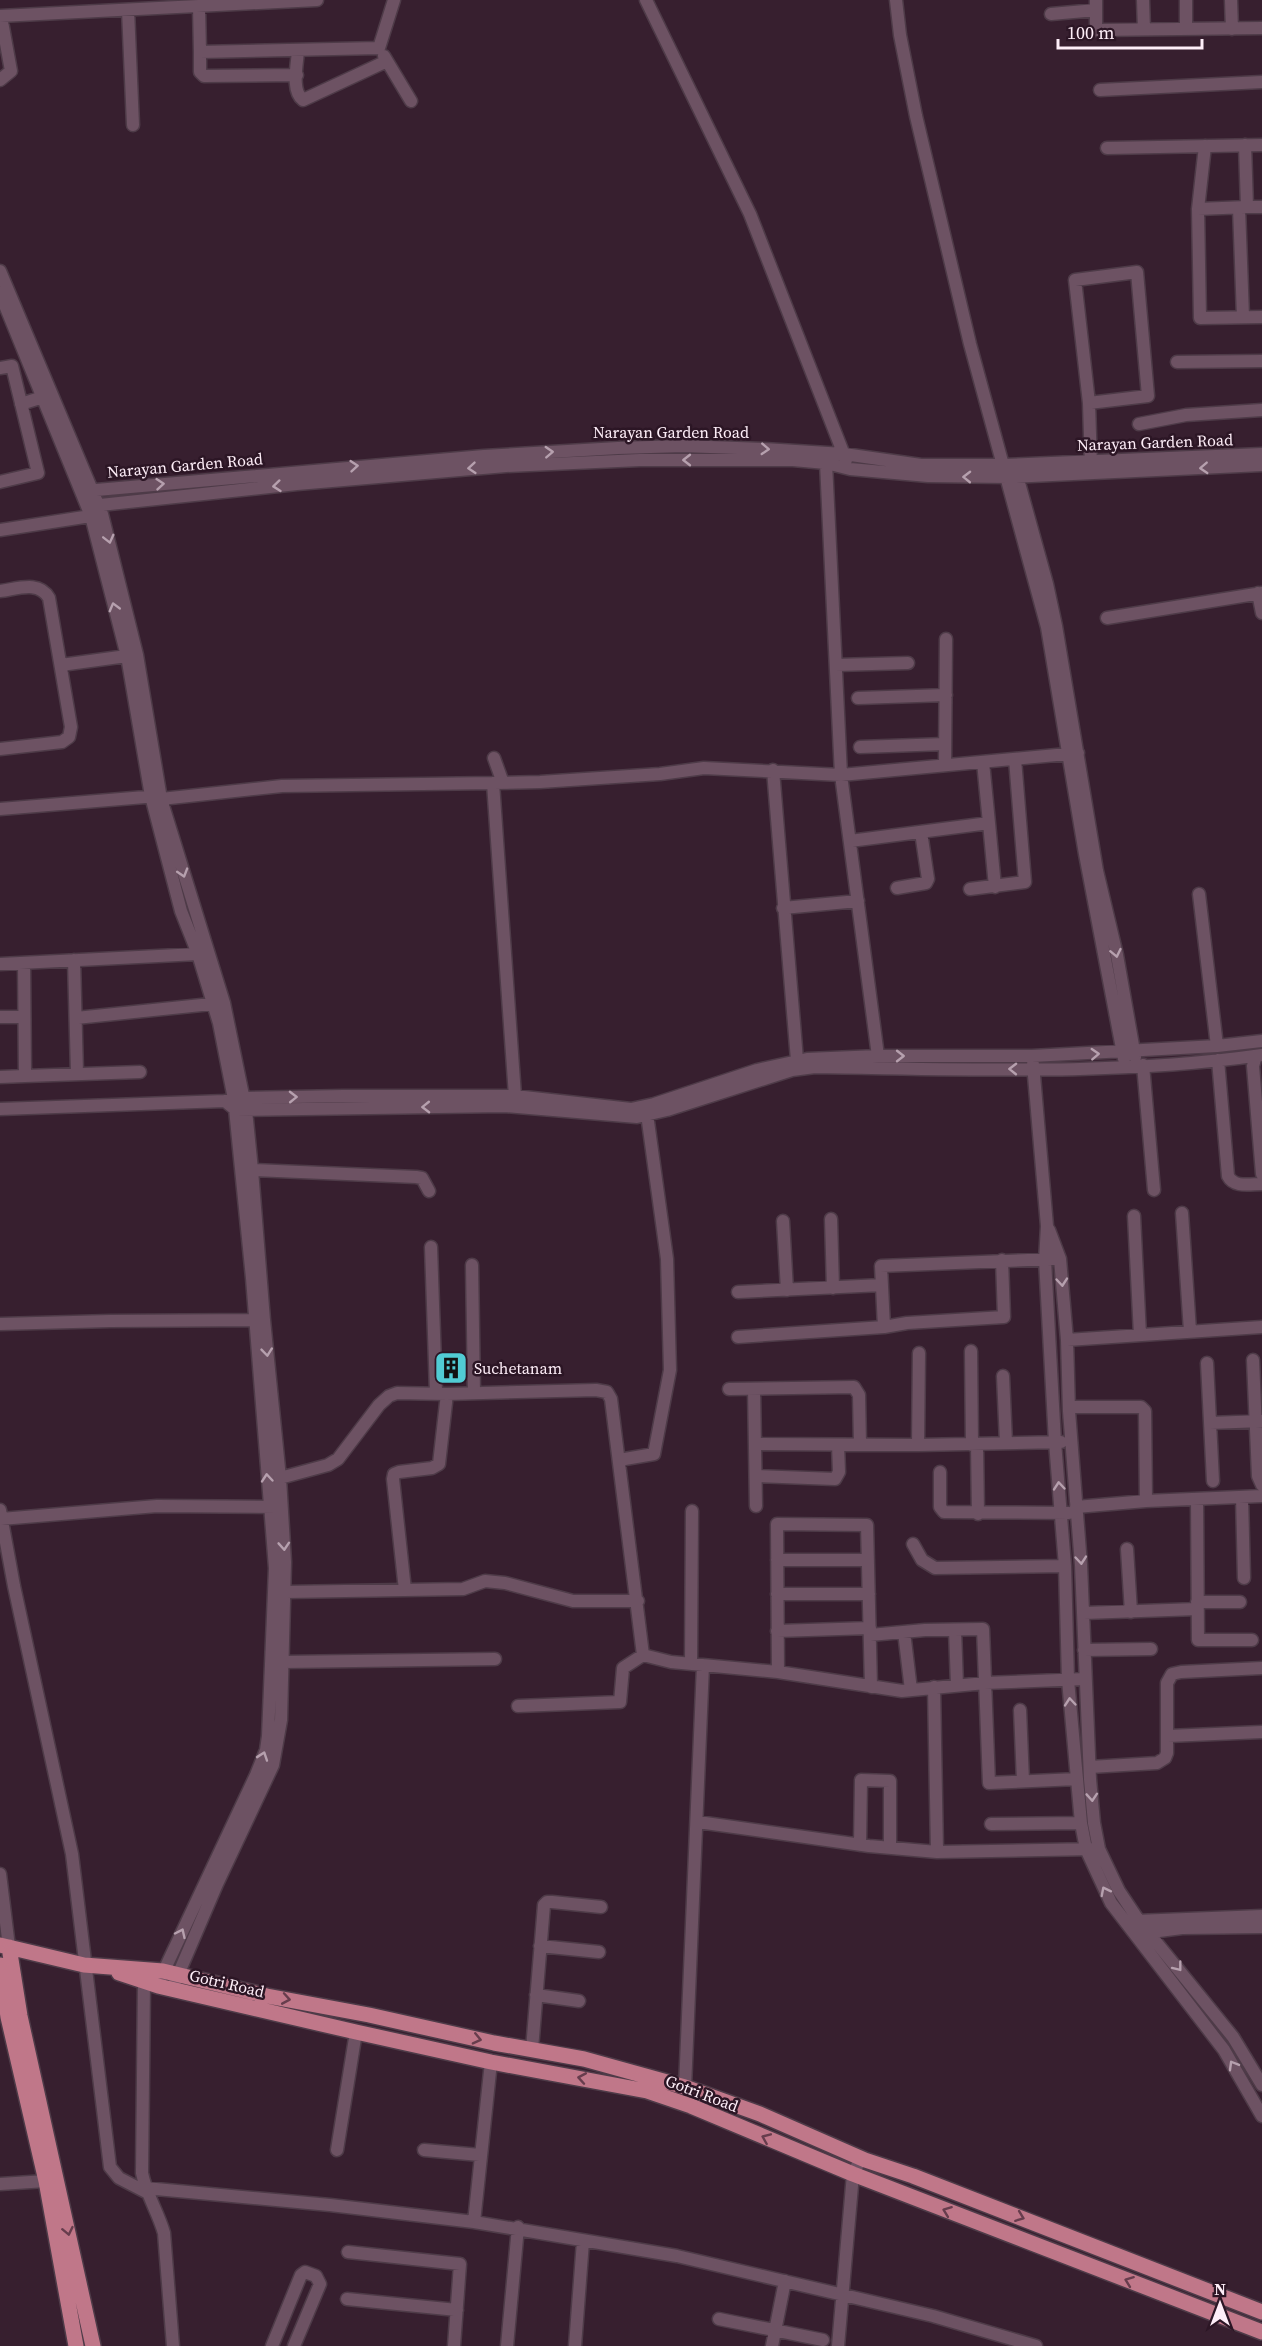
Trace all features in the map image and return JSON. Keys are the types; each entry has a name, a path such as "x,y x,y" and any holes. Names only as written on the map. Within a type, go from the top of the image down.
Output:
{"main road":[{"name":"Gotri Road","path":"5,1946 84,1965 163,1971 163,1983"},
{"path":"5,1946 93,2346"},
{"path":"0,1965 8,2017 46,2181 76,2346"},
{"name":"Gotri Road","path":"105,1968 356,2032 491,2062 647,2091 691,2106 853,2174 1262,2332"},
{"name":"Gotri Road","path":"163,1983 267,1996 369,2015 494,2043 584,2059 685,2087 760,2114 861,2158 914,2176 1262,2312"},
{"path":"1169,2296 1175,2278"}],"street":[{"path":"0,80 11,71 1,16 317,0"},
{"path":"394,0 379,48 411,101"},
{"path":"646,0 750,214 850,469"},
{"path":"896,0 900,35 916,116 970,344 1011,471 1056,626 1085,854 1129,1052 1134,1065 1154,1190"},
{"path":"1143,0 1144,29"},
{"path":"1186,0 1186,29"},
{"path":"1230,0 1232,29"},
{"path":"1051,14 1096,5 1096,30 1262,28"},
{"path":"199,7 200,72 204,76 297,75"},
{"path":"128,10 133,125"},
{"path":"200,52 379,48"},
{"path":"298,51 298,93 303,100 387,61"},
{"path":"1100,90 1262,82"},
{"path":"1243,317 1245,145"},
{"path":"1107,148 1262,145"},
{"path":"1205,146 1198,209 1200,318 1262,317"},
{"path":"1198,209 1262,207"},
{"path":"0,271 94,510 132,656 180,911 219,1003"},
{"path":"1089,403 1148,396 1137,272 1075,280 1089,403 1091,468"},
{"path":"0,293 43,397 87,491"},
{"path":"1177,362 1262,361"},
{"path":"0,368 12,366 38,473 0,482"},
{"path":"21,404 43,397"},
{"path":"1139,423 1186,415 1262,410"},
{"name":"Narayan Garden Road","path":"87,491 484,456 618,448 721,447 844,454 921,465 1011,471"},
{"name":"Narayan Garden Road","path":"1091,468 1262,454"},
{"name":"Narayan Garden Road","path":"0,530 94,510 506,466 640,460 793,460 826,463 850,469 928,476 1091,468 1262,465"},
{"path":"826,463 841,775 878,1056"},
{"path":"0,591 34,587 46,592 50,598 71,727 69,737 56,743 0,749"},
{"path":"1107,618 1260,593 1262,613"},
{"path":"945,765 946,639"},
{"path":"61,665 132,656"},
{"path":"836,664 908,663"},
{"path":"858,698 946,695"},
{"path":"860,747 945,744"},
{"path":"0,809 282,786 498,783 660,774 704,768 841,775 1073,753"},
{"path":"494,758 498,783 515,1096"},
{"path":"970,889 1025,882 1015,759"},
{"path":"983,762 995,887"},
{"path":"773,770 797,1060"},
{"path":"157,797 219,1003 237,1104 252,1170 259,1320 286,1592 280,1730 273,1765 217,1884 163,1983 142,2164 146,2190 160,2218 164,2233 173,2346"},
{"path":"850,841 988,823"},
{"path":"897,888 926,884 928,879 921,832"},
{"path":"1199,894 1217,1047"},
{"path":"783,908 858,901"},
{"path":"0,964 198,954"},
{"path":"74,960 77,1073"},
{"path":"24,963 25,1076"},
{"path":"76,1018 219,1003"},
{"path":"0,1017 24,1017"},
{"path":"0,1109 237,1104 504,1106 629,1117 757,1070 797,1060 878,1056 1032,1056 1217,1047 1262,1041"},
{"path":"237,1104 377,1095 515,1096 646,1111 804,1068 1034,1069 1218,1060 1259,1055"},
{"path":"1259,1055 1253,1066 1262,1174"},
{"path":"1032,1056 1047,1226 1045,1260 1055,1442 1065,1566 1068,1680 1081,1823 1086,1849 1105,1892 1134,1935 1224,2050 1262,2116"},
{"path":"1218,1060 1228,1176 1237,1185 1262,1184"},
{"path":"0,1077 140,1072"},
{"path":"163,1971 266,1750 271,1701 276,1507 280,1478 251,1267 237,1104"},
{"path":"619,1460 654,1454 670,1370 667,1259 646,1111"},
{"path":"252,1170 416,1177 422,1178 429,1191"},
{"path":"1182,1213 1190,1331"},
{"path":"1134,1216 1140,1335"},
{"path":"831,1219 833,1288"},
{"path":"783,1221 787,1290"},
{"path":"1047,1226 1060,1259 1067,1340 1071,1442 1084,1613 1090,1767 1094,1823 1099,1849 1119,1891 1139,1921 1233,2037 1262,2085"},
{"path":"405,1590 394,1474 432,1468 439,1464 442,1393 431,1247"},
{"path":"884,1328 881,1266 1060,1259"},
{"path":"738,1337 884,1328 907,1323 1004,1317 1002,1260"},
{"path":"472,1265 474,1393"},
{"path":"738,1292 882,1286"},
{"path":"0,1324 259,1320"},
{"path":"1067,1340 1262,1327"},
{"path":"971,1351 978,1514"},
{"path":"918,1445 919,1353"},
{"path":"1253,1360 1262,1485"},
{"path":"1207,1364 1213,1481"},
{"path":"1003,1376 1006,1443"},
{"path":"729,1389 855,1387 859,1395 860,1444"},
{"path":"754,1389 756,1506"},
{"path":"280,1478 328,1465 338,1459 379,1406 389,1396 404,1392 596,1390 607,1392 611,1399 643,1655"},
{"path":"1069,1407 1141,1407 1145,1411 1146,1501"},
{"path":"1210,1424 1259,1421"},
{"path":"755,1444 974,1445 1071,1442"},
{"path":"756,1476 835,1479 839,1472 838,1444"},
{"path":"940,1472 941,1510 944,1512 1061,1514 1146,1501 1262,1496"},
{"path":"1242,1497 1244,1578"},
{"path":"1197,1499 1198,1640 1252,1640"},
{"path":"276,1507 148,1506 1,1515 72,1854 110,2167 119,2178 146,2190 330,2205 518,2227 583,2241 678,2256 933,2316 1036,2346"},
{"path":"685,2087 698,1822 697,1665 692,1511"},
{"path":"778,1672 777,1524 867,1525 871,1687"},
{"path":"914,1544 922,1560 935,1568 1065,1566"},
{"path":"1128,1549 1131,1612"},
{"path":"777,1560 868,1560"},
{"path":"286,1592 463,1589 485,1581 505,1583 573,1602 638,1601"},
{"path":"777,1594 869,1593"},
{"path":"1084,1613 1131,1612 1240,1602"},
{"path":"955,1629 957,1685"},
{"path":"777,1631 904,1632 983,1629 989,1783 1077,1779"},
{"path":"904,1632 911,1690"},
{"path":"1084,1650 1151,1649"},
{"path":"518,1706 620,1702 623,1668 643,1655 697,1665 778,1672 871,1687 911,1690 985,1683 1085,1679"},
{"path":"284,1662 495,1659"},
{"path":"1090,1767 1162,1762 1167,1753 1167,1683 1172,1674 1262,1668"},
{"path":"934,1688 937,1852"},
{"path":"1020,1710 1023,1781"},
{"path":"1168,1737 1262,1732"},
{"path":"860,1845 861,1780 891,1781 890,1848"},
{"path":"698,1822 860,1845 937,1852 1099,1849"},
{"path":"991,1824 1081,1823"},
{"path":"0,1874 5,1946"},
{"path":"532,2049 544,1905 548,1902 601,1907"},
{"path":"1126,1923 1262,1916"},
{"path":"1134,1935 1182,1928 1262,1927"},
{"path":"540,1947 599,1952"},
{"path":"536,1995 579,2001"},
{"path":"337,2150 356,2032"},
{"path":"474,2222 491,2062"},
{"path":"424,2150 480,2155"},
{"path":"838,2346 853,2174 861,2158"},
{"path":"0,2184 46,2181"},
{"path":"507,2346 518,2227"},
{"path":"575,2346 583,2241"},
{"path":"348,2252 460,2264 454,2346"},
{"path":"272,2346 301,2275 305,2272 316,2276 320,2284 294,2346"},
{"path":"772,2346 785,2281"},
{"path":"347,2299 457,2310"},
{"path":"719,2319 823,2340"}],"place":[{"name":"Suchetanam","path":"451,1368"}]}
